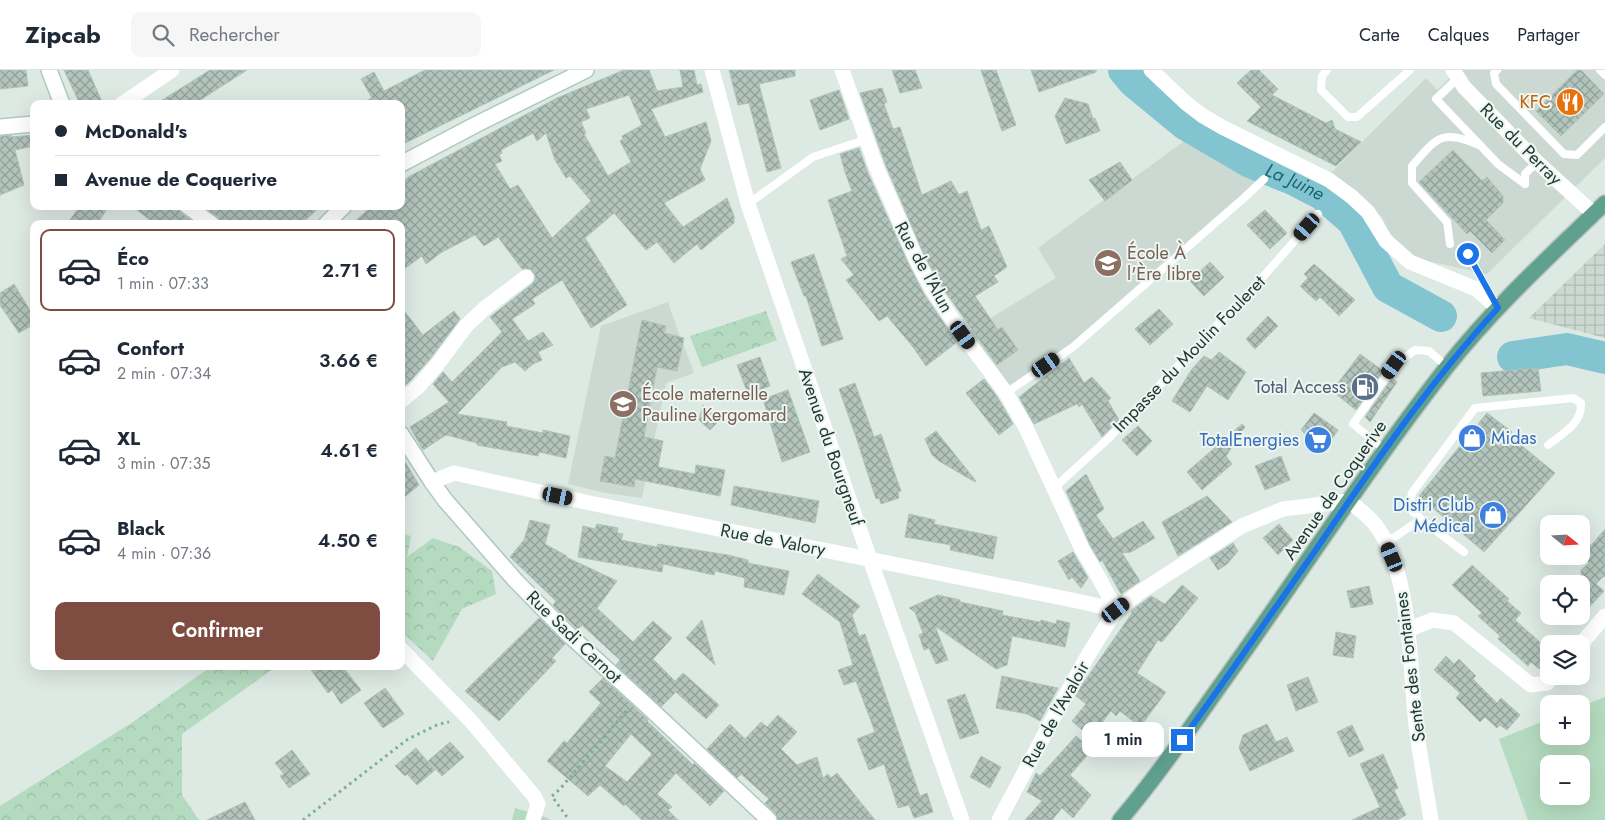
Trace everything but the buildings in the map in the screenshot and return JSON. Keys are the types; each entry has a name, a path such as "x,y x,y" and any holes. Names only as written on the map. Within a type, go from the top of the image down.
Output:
{"main road":[{"name":"Avenue de Coquerive","path":"1120,820 1154,780 1261,630 1348,501 1447,367 1498,308 1605,203"}],"street":[{"path":"49,70 60,100"},
{"path":"128,100 172,70"},
{"path":"405,162 586,70"},
{"name":"Avenue du Bourgneuf","path":"712,70 748,204 962,820"},
{"name":"Rue de l'Alun","path":"842,70 898,221 916,261 932,289 963,335 1006,393 1026,428 1082,550 1116,610"},
{"path":"1152,70 1186,102 1222,128 1330,180 1352,196 1368,212 1386,241 1410,262 1476,289 1498,308"},
{"name":"Rue du Perray","path":"1456,74 1464,87 1536,162 1594,214"},
{"path":"0,127 30,124"},
{"path":"193,210 206,220"},
{"path":"330,220 340,210"},
{"path":"405,398 418,387 437,365 466,326 485,308 526,278"},
{"name":"Rue Sadi Carnot","path":"405,440 446,500 516,580 567,632 769,820"},
{"name":"Rue de Valory","path":"432,482 454,473 590,503 1116,610"},
{"path":"1116,610 1140,592 1242,526 1283,509 1348,501"},
{"name":"Sente des Fontaines","path":"1348,501 1369,516 1382,534 1398,571 1408,630 1416,727 1431,820"},
{"name":"Rue de l'Avaloir","path":"999,820 1057,711 1116,610"},
{"path":"1589,635 1605,616"},
{"path":"1408,630 1432,620 1454,624 1530,685 1540,684"},
{"path":"405,653 470,720 534,796 538,804 534,820"}],"lane":[{"path":"1327,70 1322,76 1321,90 1348,117 1357,117 1410,70"},
{"path":"1497,70 1494,73 1496,84 1564,154 1577,155 1605,127"},
{"path":"1600,70 1605,75"},
{"path":"1456,74 1436,99 1498,164 1525,184 1526,174 1536,162"},
{"path":"1450,244 1447,222 1412,183 1412,166 1432,142 1444,137 1462,138 1481,146"},
{"path":"748,204 813,157 867,139"},
{"path":"1006,393 1073,347 1264,179"},
{"name":"Impasse du Moulin Fouleret","path":"1054,488 1110,436 1263,278 1318,214"},
{"path":"1468,254 1498,308"},
{"path":"1385,450 1352,424 1394,365 1415,350 1428,351 1447,367"},
{"path":"1464,552 1409,508 1412,493 1475,408 1573,398 1581,403 1581,412 1577,421 1548,445"},
{"path":"1386,543 1421,519"}],"path":[{"path":"538,804 560,789 639,698"},
{"path":"303,820 408,739 439,724 470,720"},
{"path":"552,796 569,820"}],"shaded area":[{"path":"1458,70 1605,70 1605,158 1487,274 1418,259 1395,246 1382,217 1361,198 1329,175 1426,78 1437,90"},
{"name":"École À l'Ère libre","path":"1191,136 1254,171 1264,179 1073,347 1006,393 963,335 1056,278 1038,248"},
{"path":"1605,244 1605,338 1529,318"},
{"name":"École maternelle Pauline Kergomard","path":"668,302 680,337 684,338 683,343 694,373 666,383 642,498 606,493 568,484 601,326"}],"green space":[{"path":"766,311 777,340 702,367 690,336"},
{"path":"405,534 411,536 407,557 433,538 459,547 492,571 496,594 462,609 433,661 405,635"},
{"path":"206,670 271,670 182,734 182,795 199,820 0,820 0,806 133,722"},
{"path":"1605,697 1605,820 1528,820 1499,739 1540,723 1540,745 1590,745 1590,703"},
{"path":"515,808 548,818 550,820 512,820"}],"waterway":[{"name":"La Juine","path":"1124,70 1134,82 1185,124 1250,162 1295,180 1322,194 1353,221 1388,287 1441,316"},
{"name":"La Juine","path":"1513,357 1567,349 1605,358"}],"place":[{"name":"KFC","path":"1570,102"},
{"name":"École À l'Ère libre","path":"1108,263"},
{"name":"Total Access","path":"1365,387"},
{"name":"École maternelle Pauline Kergomard","path":"623,404"},
{"name":"Midas","path":"1472,438"},
{"name":"TotalEnergies","path":"1318,440"},
{"name":"Distri Club Médical","path":"1493,515"}],"route":[{"path":"1182,740 1261,630 1348,501 1385,450 1447,367 1498,308 1468,254"}]}
